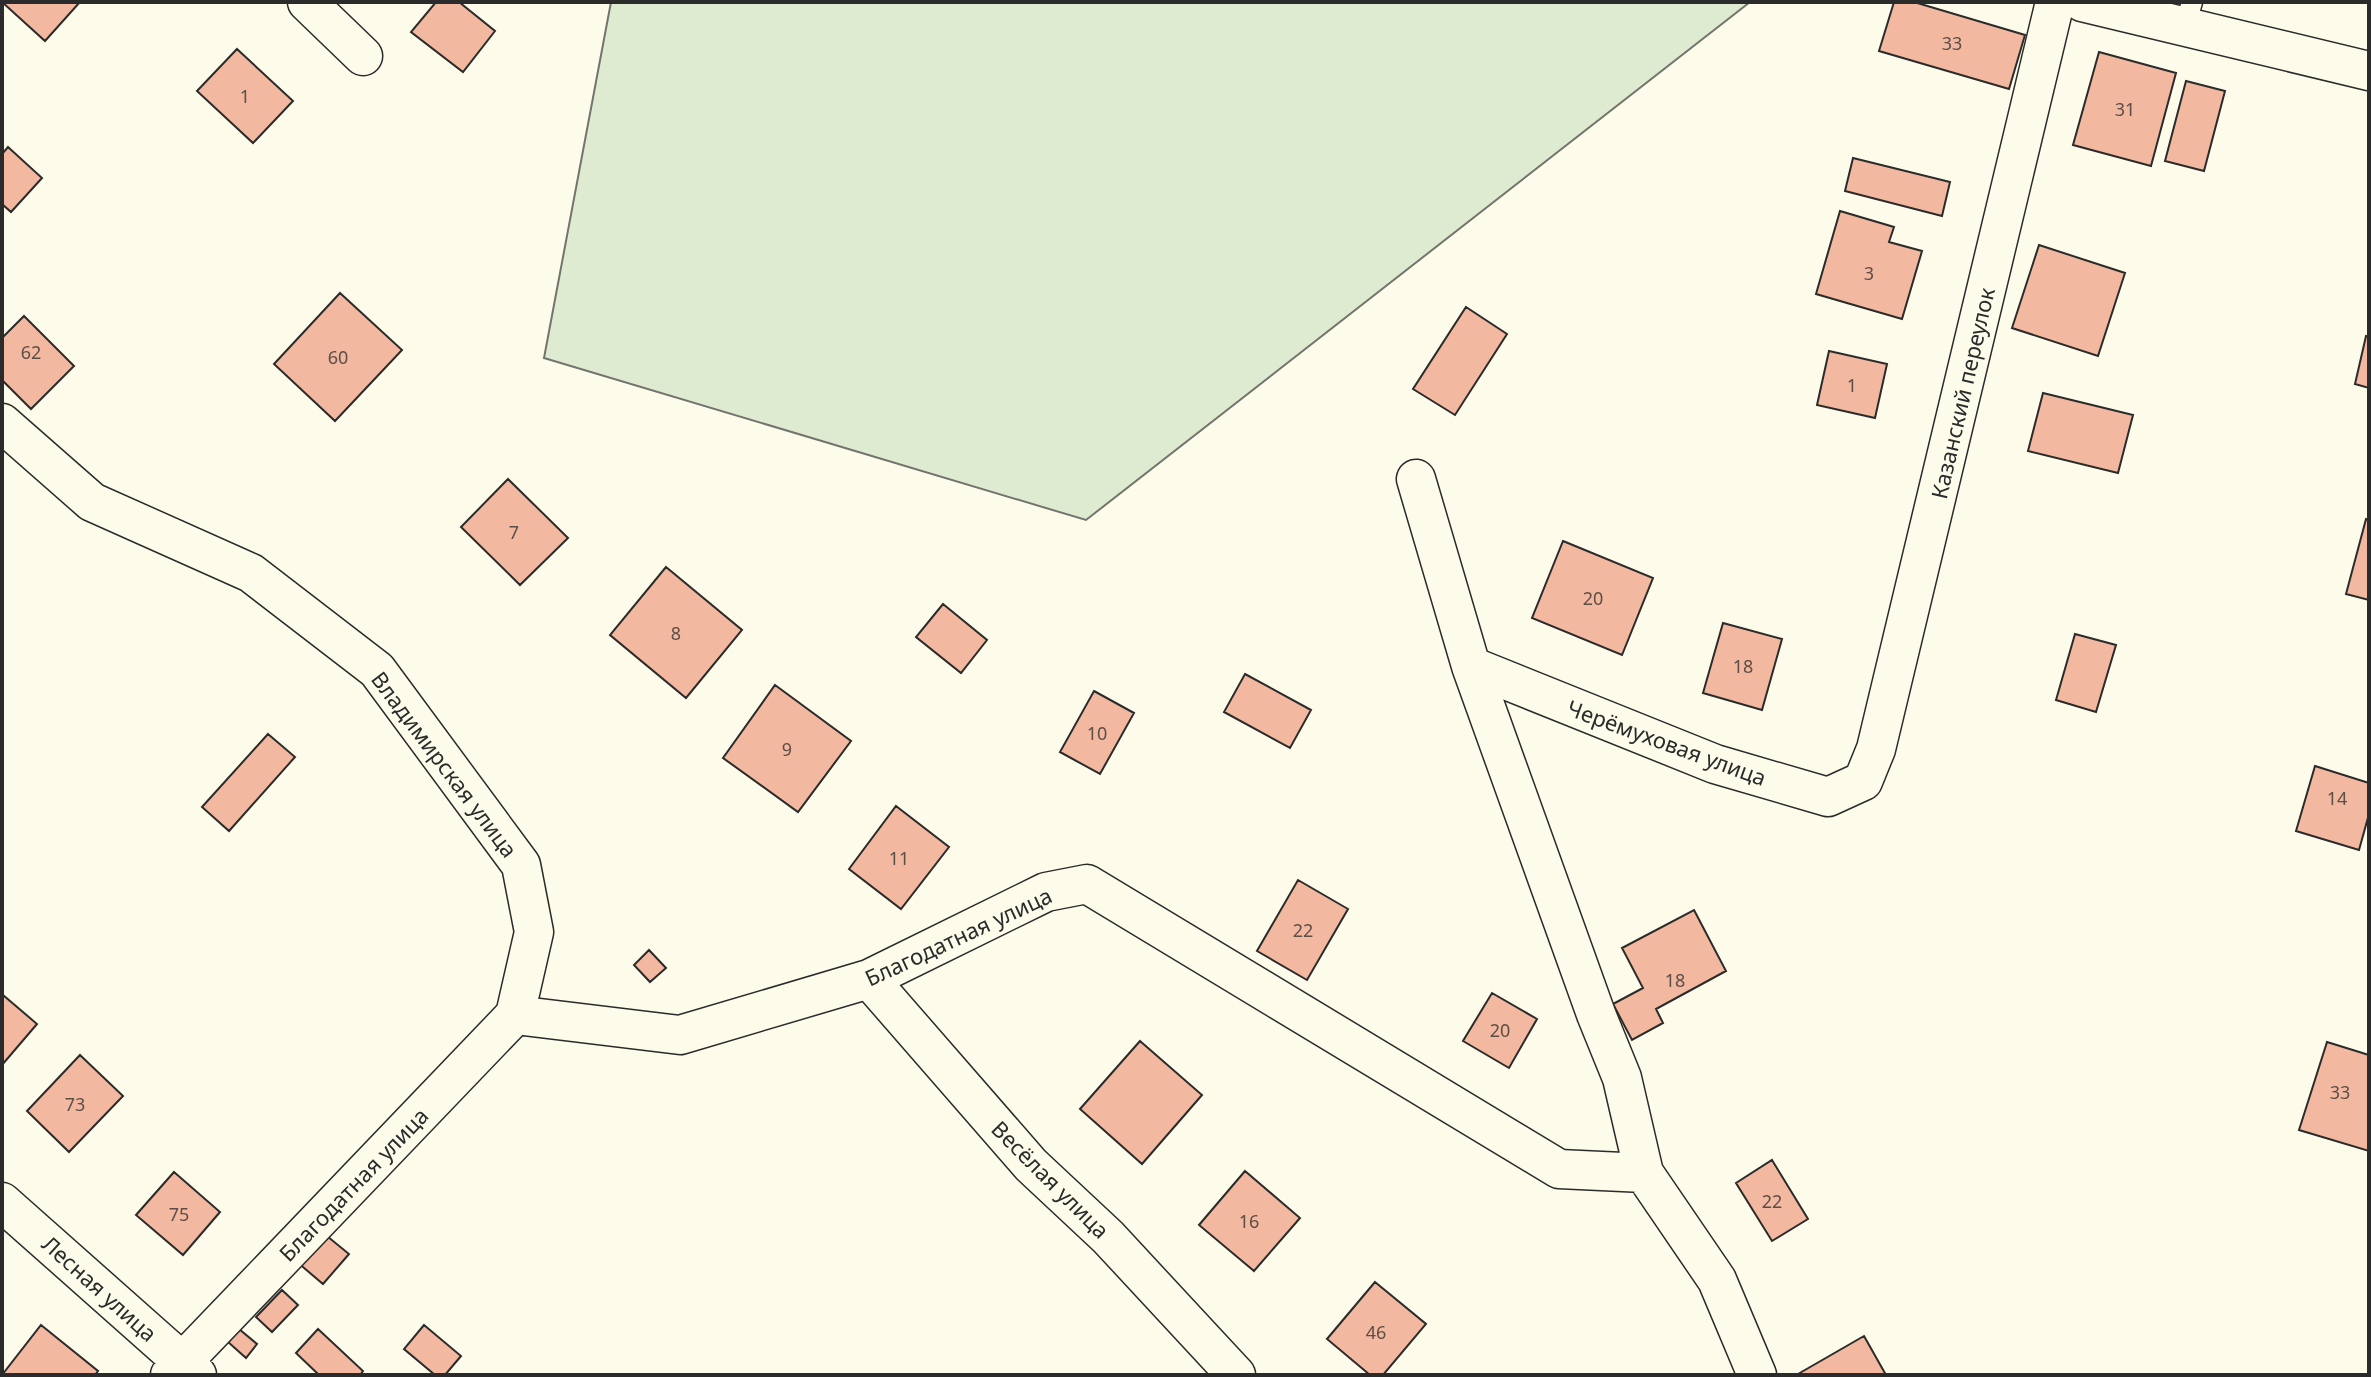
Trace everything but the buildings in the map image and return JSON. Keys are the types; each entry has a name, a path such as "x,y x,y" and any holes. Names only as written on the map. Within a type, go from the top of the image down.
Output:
{"street":[{"path":"307,2 363,56"},
{"name":"Казанский переулок","path":"1863,781 1876,749 2055,2"},
{"path":"2082,2 2188,14 2369,71"},
{"name":"Владимирская улица","path":"2,423 92,502 251,573 377,670 521,865 534,932 515,1015"},
{"path":"1416,479 1471,666 1622,1078 1644,1173 1717,1280 1757,1375"},
{"name":"Черёмуховая улица","path":"1471,666 1715,764 1828,797 1863,781"},
{"name":"Благодатная улица","path":"183,1371 515,1015 680,1035 869,979 1046,892 1087,884 1559,1169 1644,1173"},
{"name":"Весёлая улица","path":"869,979 1031,1165 1108,1237 1236,1375"},
{"name":"Лесная улица","path":"2,1202 183,1371"}],"green space":[{"path":"611,2 1750,2 1086,520 544,358"}]}
